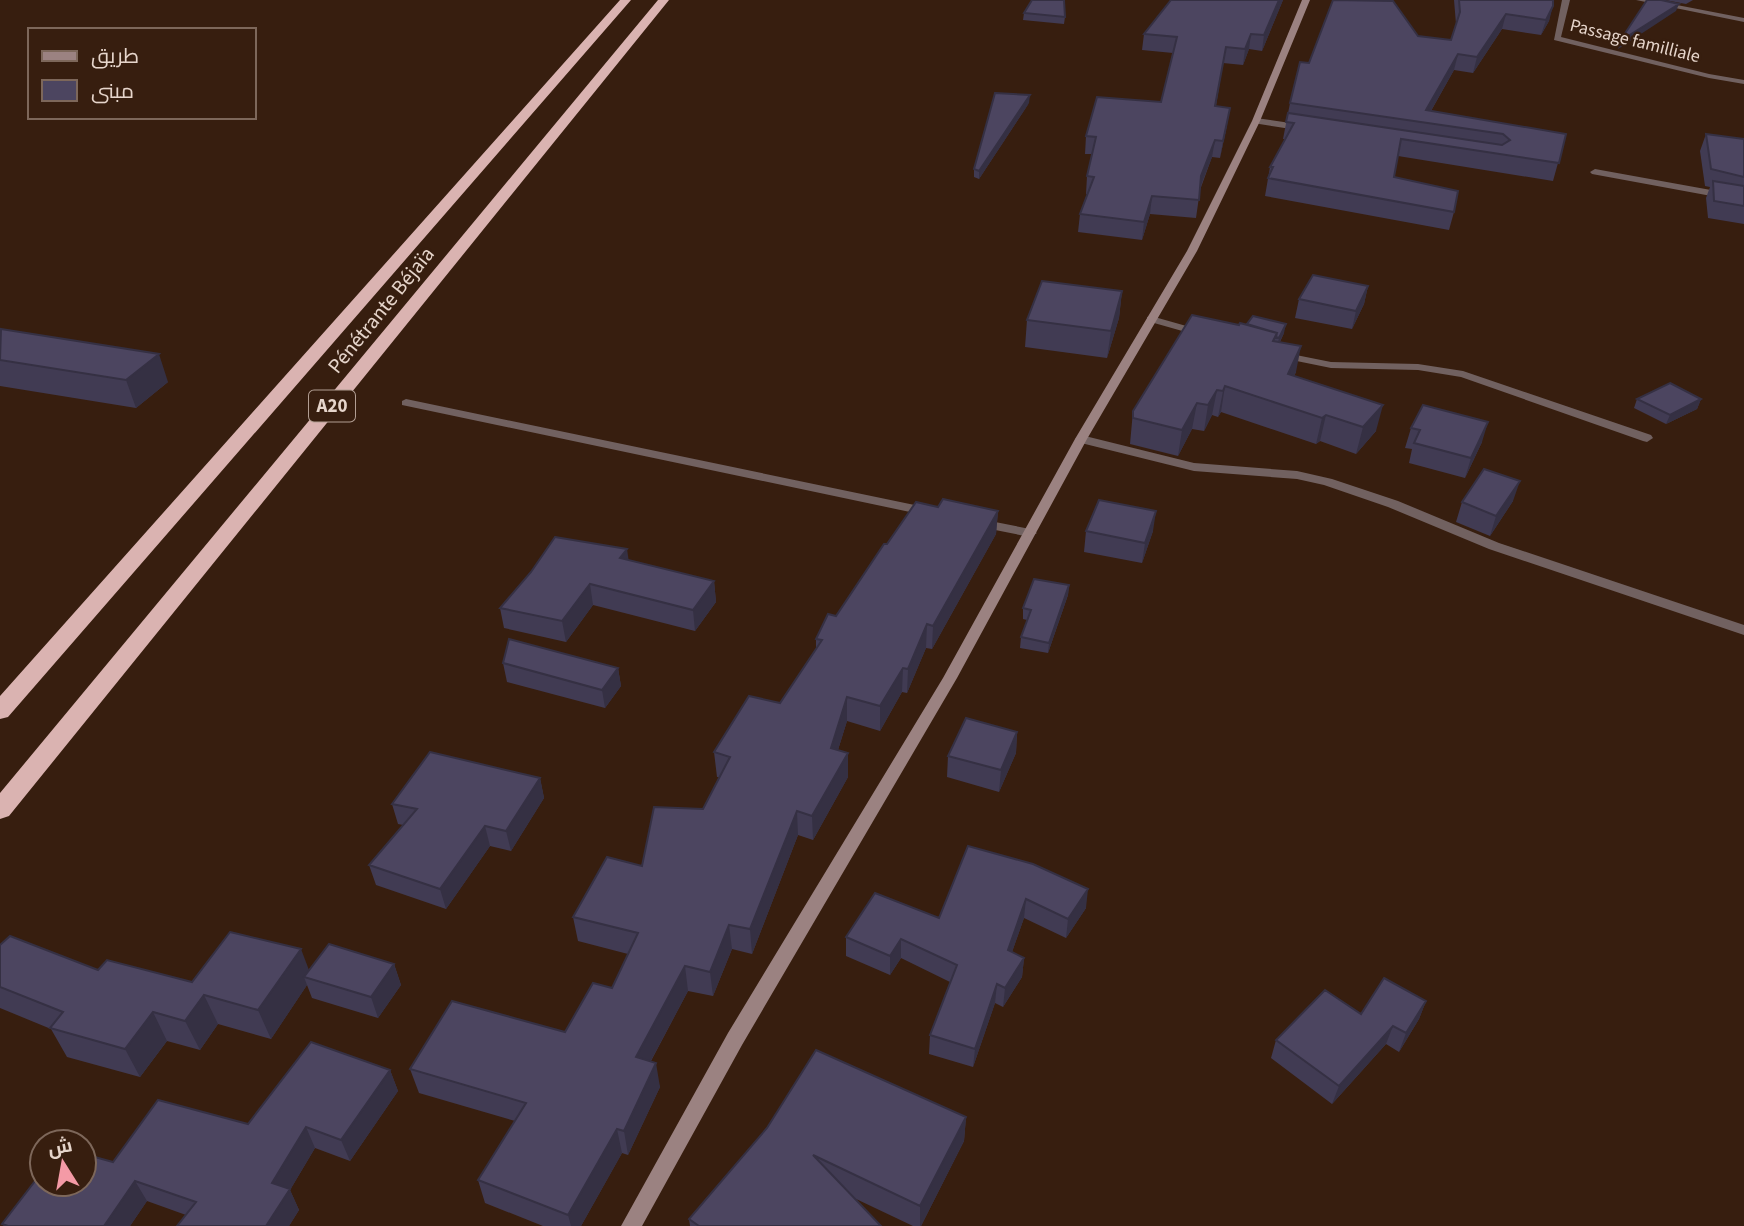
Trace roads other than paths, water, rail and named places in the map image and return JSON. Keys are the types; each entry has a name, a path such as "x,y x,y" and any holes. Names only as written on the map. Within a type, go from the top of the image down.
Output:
{"highway":[{"name":"Pénétrante Béjaïa","path":"0,710 626,0"},
{"name":"Pénétrante Béjaïa","path":"0,810 664,0"}],"main road":[{"path":"631,1226 735,1039 950,678 1081,439 1192,251 1256,121 1306,0"}],"street":[{"name":"Passage familliale","path":"1566,0 1557,38 1696,73 1744,82"},
{"path":"1640,0 1744,20"},
{"path":"1256,121 1310,128"},
{"path":"1595,172 1744,199"},
{"path":"1151,319 1217,338"},
{"path":"1269,352 1331,365 1418,367 1463,374 1647,438"},
{"path":"407,403 948,516"},
{"path":"1081,439 1194,467 1297,475 1328,482 1494,546 1744,629"},
{"path":"962,519 1030,533"}]}
